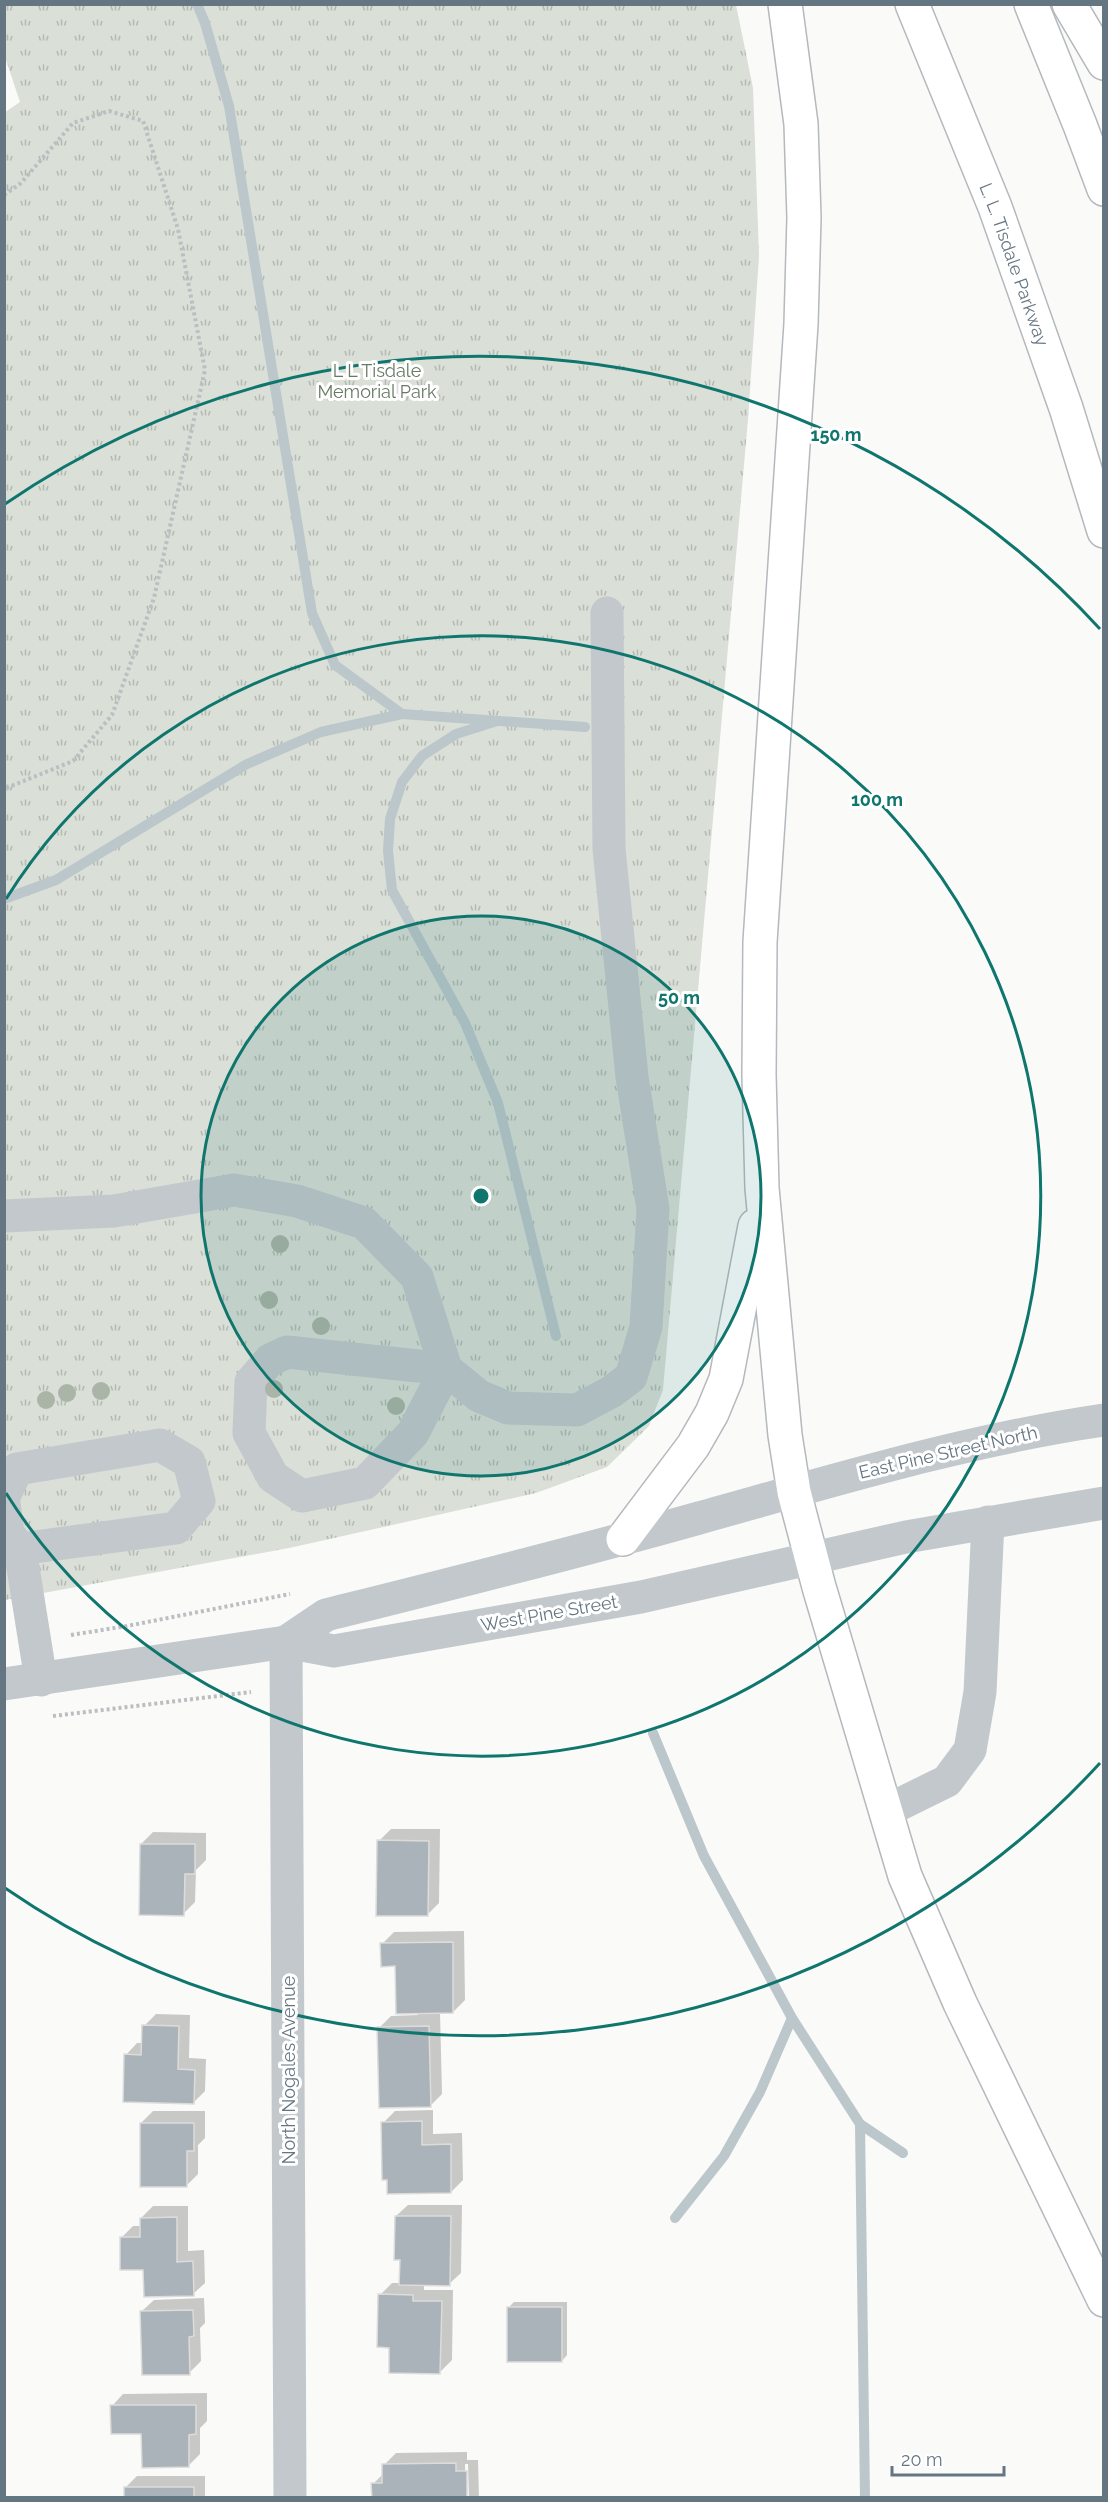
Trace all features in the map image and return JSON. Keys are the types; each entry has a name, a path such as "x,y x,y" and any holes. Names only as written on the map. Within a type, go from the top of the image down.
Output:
{"highway":[{"path":"784,4 801,124 804,218 801,324 760,942 759,1075 762,1188 785,1435 794,1492 811,1559 905,1876 960,2003 1104,2300"},
{"name":"L. L. Tisdale Parkway","path":"912,4 995,207 1066,408 1104,531"},
{"path":"1031,4 1104,189"},
{"path":"1070,4 1104,63"},
{"path":"623,1539 693,1446 712,1413 726,1378 762,1188"}],"street":[{"path":"7,1219 114,1211 234,1190 297,1201 364,1223 417,1277 446,1369 413,1433 365,1484 302,1496 273,1477 249,1433 250,1382 270,1360 287,1352 446,1369 479,1396 508,1408 577,1410 611,1392 631,1377 646,1327 653,1209 632,1077 609,849 607,613"},
{"name":"East Pine Street North","path":"794,1492 986,1441 1104,1420"},
{"path":"4,1496 17,1469 160,1445 189,1462 199,1501 176,1528 20,1549"},
{"name":"West Pine Street","path":"286,1642 326,1615 623,1539 794,1492"},
{"path":"4,1503 8,1533 20,1549 41,1680"},
{"path":"811,1559 906,1537 1104,1503"},
{"path":"886,1811 948,1781 970,1750 980,1692 988,1522"},
{"name":"West Pine Street","path":"4,1684 286,1642 334,1651 641,1596 811,1559"},
{"name":"North Nogales Avenue","path":"286,1642 290,2498"}],"path":[{"path":"4,195 21,183 73,123 109,111 143,121 178,230 205,370 154,598 112,715 73,761 4,789"},
{"path":"50,1716 286,1687"}],"green space":[{"name":"L L Tisdale Memorial Park","path":"5,5 736,5 753,88 759,256 748,419 663,1390 649,1426 607,1467 536,1493 289,1548 5,1600 4,113 20,102 5,57"}],"building":[{"path":"377,1840 429,1841 428,1916 376,1916"},
{"path":"140,1844 195,1844 195,1874 185,1874 184,1916 139,1915"},
{"path":"453,1942 453,2013 396,2014 395,1966 381,1967 380,1943"},
{"path":"142,2025 179,2026 178,2069 195,2070 194,2104 123,2102 124,2054 141,2055"},
{"path":"429,2026 431,2107 379,2108 377,2027"},
{"path":"422,2121 422,2145 451,2144 451,2193 387,2194 387,2180 382,2180 381,2122"},
{"path":"140,2123 194,2123 194,2151 187,2151 187,2187 140,2187"},
{"path":"395,2216 451,2216 450,2286 399,2285 400,2260 394,2260"},
{"path":"177,2217 177,2262 193,2261 194,2296 144,2297 143,2270 120,2270 120,2237 140,2237 140,2218"},
{"path":"378,2294 413,2295 413,2301 442,2301 440,2374 389,2373 389,2348 377,2347"},
{"path":"507,2307 562,2307 562,2362 507,2362"},
{"path":"193,2310 194,2336 189,2337 190,2375 142,2375 140,2311"},
{"path":"110,2405 196,2405 196,2434 189,2435 189,2467 142,2468 141,2434 111,2434"},
{"path":"456,2463 456,2471 467,2471 467,2498 372,2498 371,2483 382,2483 382,2464"},
{"path":"124,2487 194,2487 194,2498 124,2498"}],"waterway":[{"path":"197,4 205,23 229,106 312,613 335,665 402,714"},
{"path":"4,899 56,880 247,764 321,732 402,714 585,727"},
{"path":"497,721 456,734 422,756 402,782 390,819 388,851 392,890 465,1023 498,1103 556,1336"},
{"path":"653,1733 704,1856 792,2018 860,2124 865,2498"},
{"path":"675,2218 724,2156 760,2092 792,2018"},
{"path":"860,2124 903,2153"}]}
